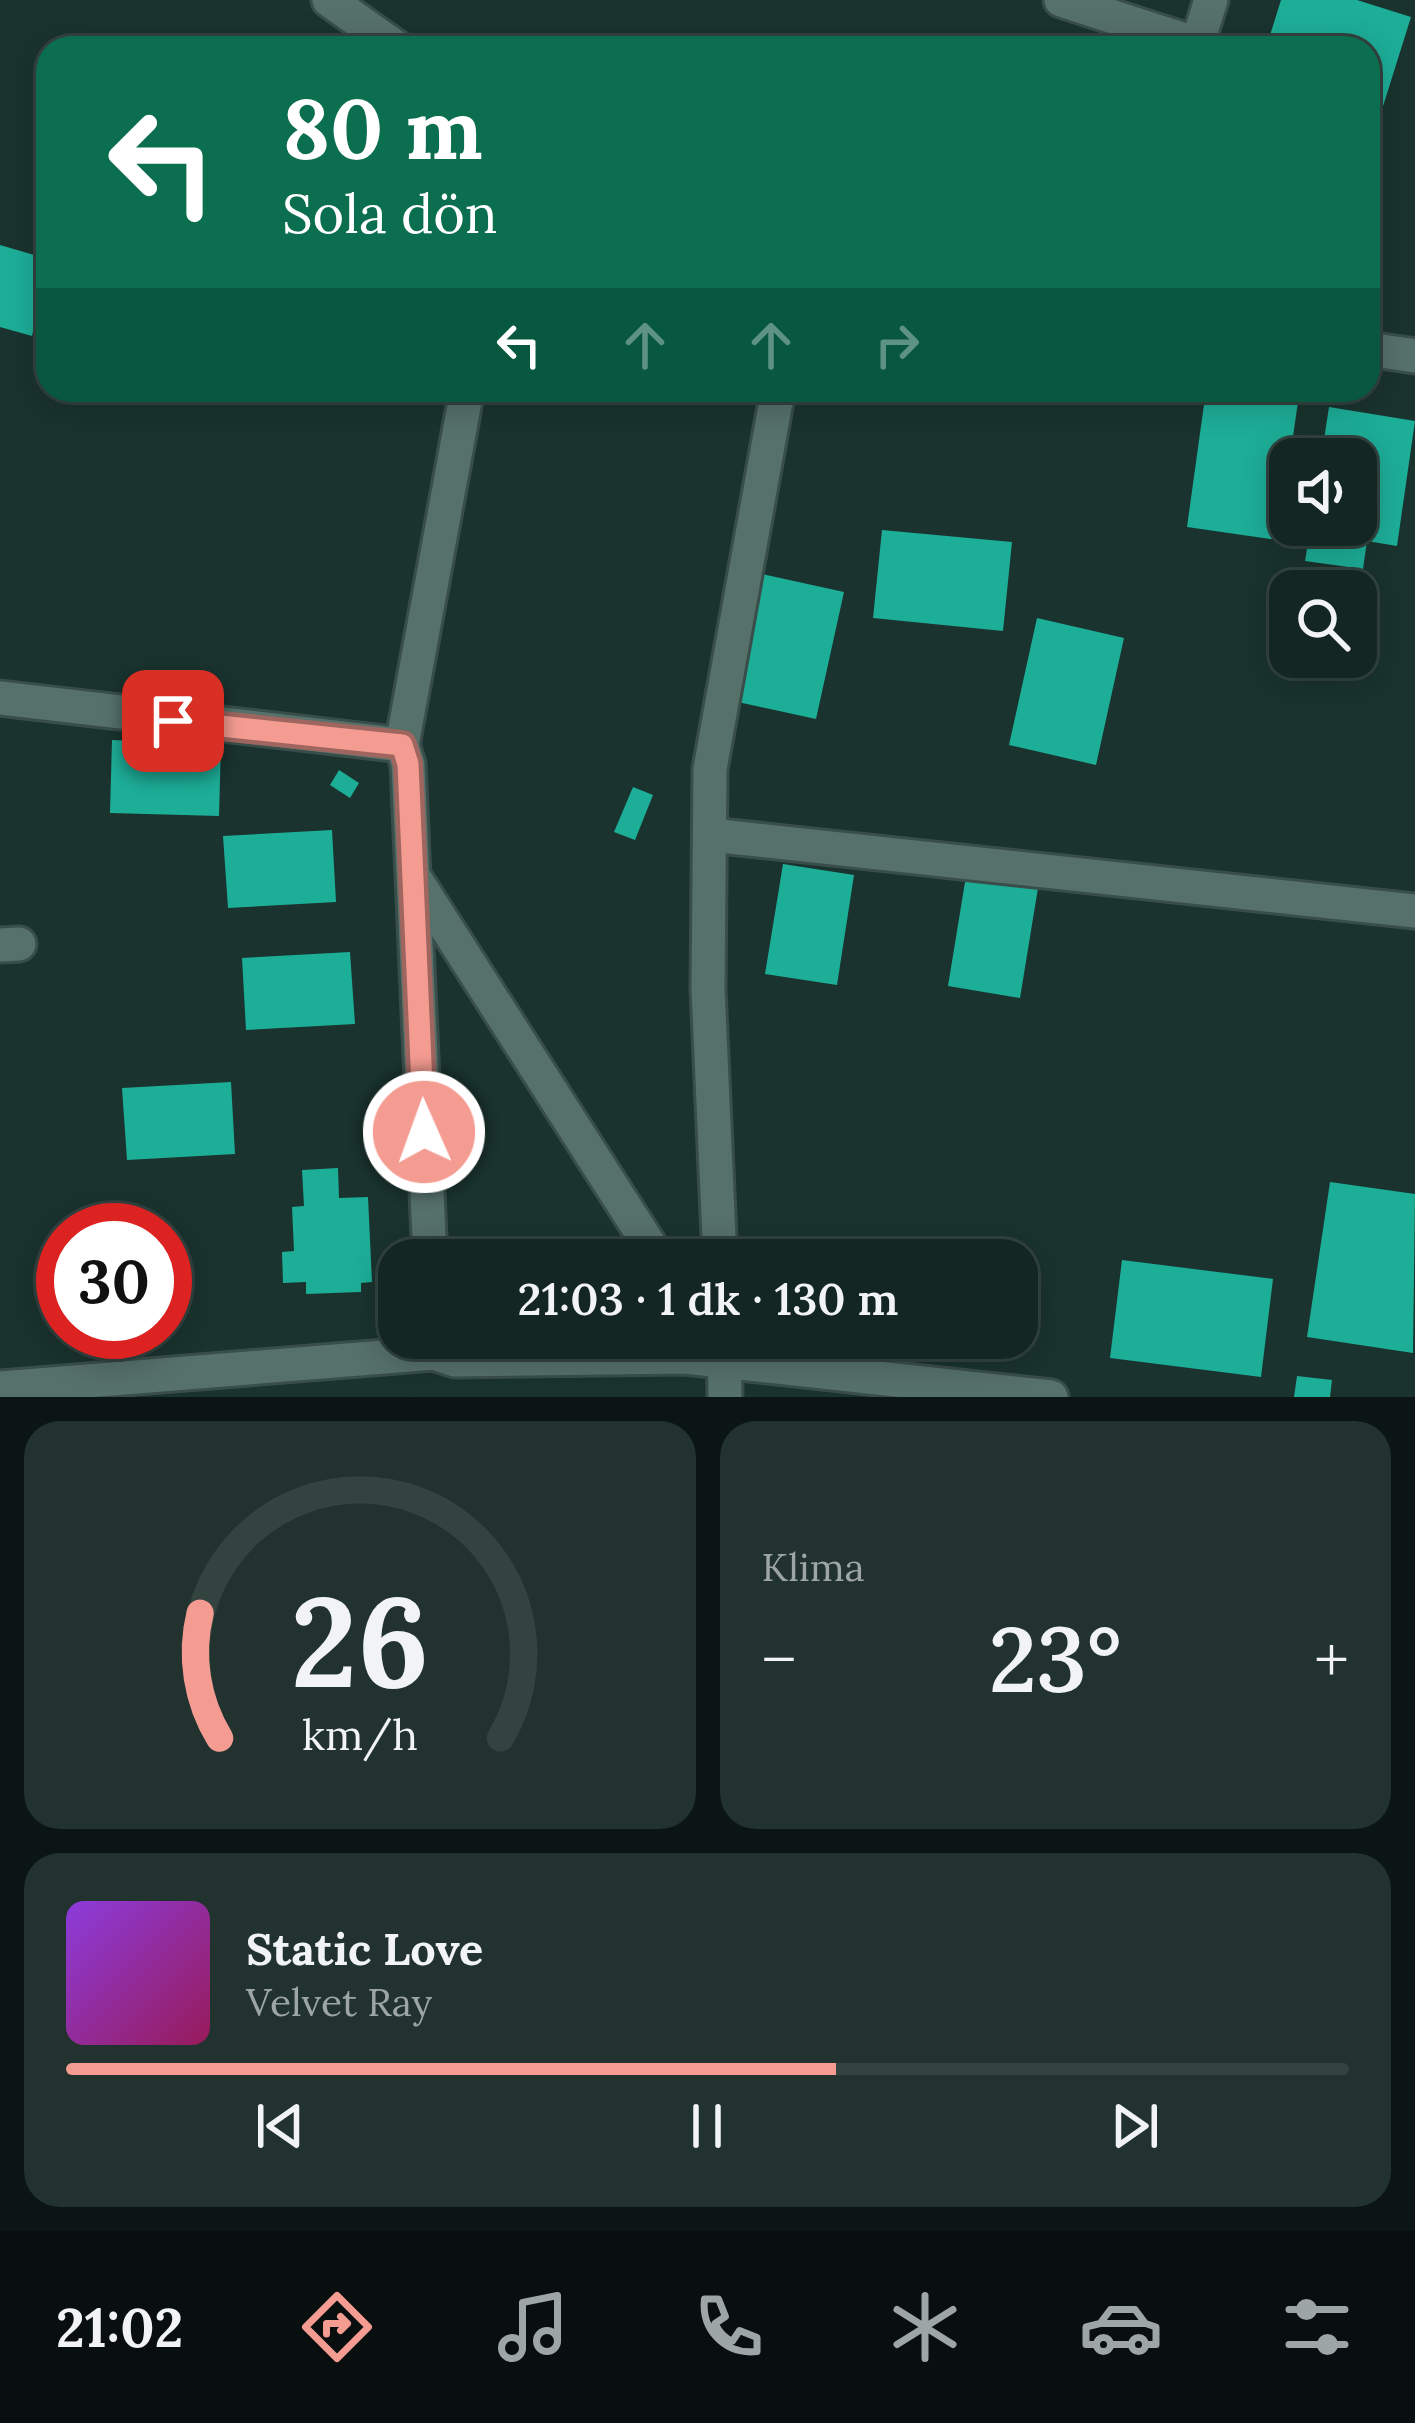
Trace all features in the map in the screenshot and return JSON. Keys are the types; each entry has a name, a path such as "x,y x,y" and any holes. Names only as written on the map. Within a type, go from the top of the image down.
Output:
{"street":[{"path":"328,0 380,36"},
{"path":"1061,0 1167,36"},
{"path":"1199,36 1211,0"},
{"path":"1380,352 1415,356"},
{"path":"429,1239 413,874 402,745 465,402"},
{"path":"719,1239 708,989 710,769 776,402"},
{"path":"0,698 402,745"},
{"path":"711,835 1415,911"},
{"path":"413,874 646,1239"},
{"path":"0,1388 378,1350"},
{"path":"454,1359 532,1359"},
{"path":"721,1359 1051,1397"}],"building":[{"path":"1281,0 1357,0 1411,17 1380,116 1380,36 1270,36"},
{"path":"0,245 36,256 36,317 32,336 0,327"},
{"path":"1204,402 1298,402 1293,438 1269,438 1269,539 1187,527"},
{"path":"1329,407 1415,421 1397,546 1377,543 1377,438 1324,438"},
{"path":"882,530 1012,542 1003,631 873,618"},
{"path":"1308,546 1366,546 1363,569 1305,561"},
{"path":"757,573 844,592 816,719 729,700"},
{"path":"1037,618 1124,638 1096,765 1009,745"},
{"path":"112,740 221,744 219,816 110,813"},
{"path":"339,770 359,783 350,798 330,785"},
{"path":"633,787 653,795 635,840 614,832"},
{"path":"332,830 336,902 228,908 223,836"},
{"path":"783,864 854,875 837,985 765,974"},
{"path":"966,876 1038,888 1020,998 948,986"},
{"path":"350,952 355,1024 246,1030 242,958"},
{"path":"231,1082 235,1154 127,1160 122,1088"},
{"path":"338,1168 339,1198 368,1197 372,1282 361,1283 361,1292 306,1294 306,1282 283,1283 282,1252 294,1251 292,1207 304,1206 302,1170"},
{"path":"1330,1182 1415,1194 1413,1353 1307,1337"},
{"path":"1122,1260 1273,1279 1261,1377 1110,1358"},
{"path":"1297,1376 1332,1380 1330,1397 1294,1397"}],"route":[{"path":"173,721 402,745 408,764 424,1132"}]}
